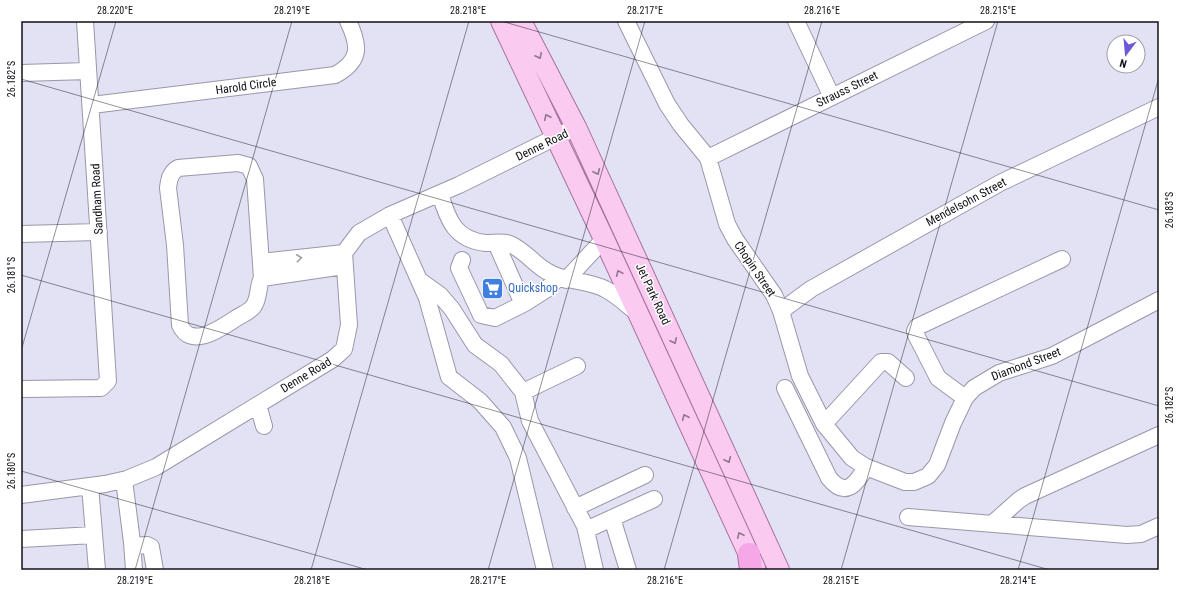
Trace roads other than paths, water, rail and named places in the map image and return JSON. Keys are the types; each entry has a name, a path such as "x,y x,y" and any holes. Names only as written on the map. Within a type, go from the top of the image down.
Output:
{"main road":[{"name":"Jet Park Road","path":"501,21 557,138 752,565"},
{"name":"Jet Park Road","path":"521,21 576,127 779,570"}],"street":[{"name":"Sandham Road","path":"21,389 102,388 107,385 109,377 92,105 85,21"},
{"name":"Harold Circle","path":"92,105 335,75 349,66 357,51 355,34 348,21"},
{"name":"Chopin Street","path":"626,21 667,104 681,125 708,158 731,233 764,280 781,311 800,376 824,424 842,448 852,458 866,467 905,482 914,482"},
{"path":"796,21 832,97"},
{"name":"Strauss Street","path":"708,158 832,97 965,26 986,21"},
{"path":"21,73 88,70"},
{"name":"Mendelsohn Street","path":"781,311 817,286 1000,183 1159,107"},
{"name":"Denne Road","path":"21,495 124,480 156,468 333,359 344,349 348,337 350,314 344,260 359,233 390,215 440,194 557,138 576,127"},
{"path":"238,163 249,166 255,179 261,262 262,278 259,284 256,302 252,309 216,332 196,336 185,333 180,325 175,245 168,188 169,180 175,170 238,163"},
{"path":"440,194 447,216 462,235 478,242 509,244 518,249 542,269 562,278 605,288 637,314"},
{"path":"390,215 434,319 449,377 480,401 503,427 512,442 518,458 545,570"},
{"path":"21,234 99,232"},
{"path":"462,260 459,268 480,315 495,318 523,304 547,289 562,278 604,240"},
{"path":"496,243 523,304"},
{"path":"965,398 938,378 916,335 915,330 917,327 1062,259"},
{"path":"261,262 344,260"},
{"path":"262,278 344,260"},
{"path":"418,279 440,295 452,309 475,345 501,364 523,392 530,421 586,530 595,570"},
{"name":"Diamond Street","path":"914,482 928,476 937,466 953,423 965,398 974,388 988,378 1052,356 1159,300"},
{"path":"824,424 881,362 888,362 906,378"},
{"path":"523,392 577,366"},
{"path":"785,388 828,478 834,484 843,487 852,487 858,481 866,467"},
{"path":"258,405 264,426"},
{"path":"992,524 1025,496 1159,435"},
{"path":"575,508 645,475"},
{"path":"124,480 133,546 134,570"},
{"path":"90,486 97,570"},
{"path":"586,530 654,498"},
{"path":"612,518 628,570"},
{"path":"908,518 1135,535 1159,526"},
{"path":"21,539 94,535"},
{"path":"133,546 147,545 151,547 155,570"}],"place":[{"name":"Quickshop","path":"492,288"}]}
